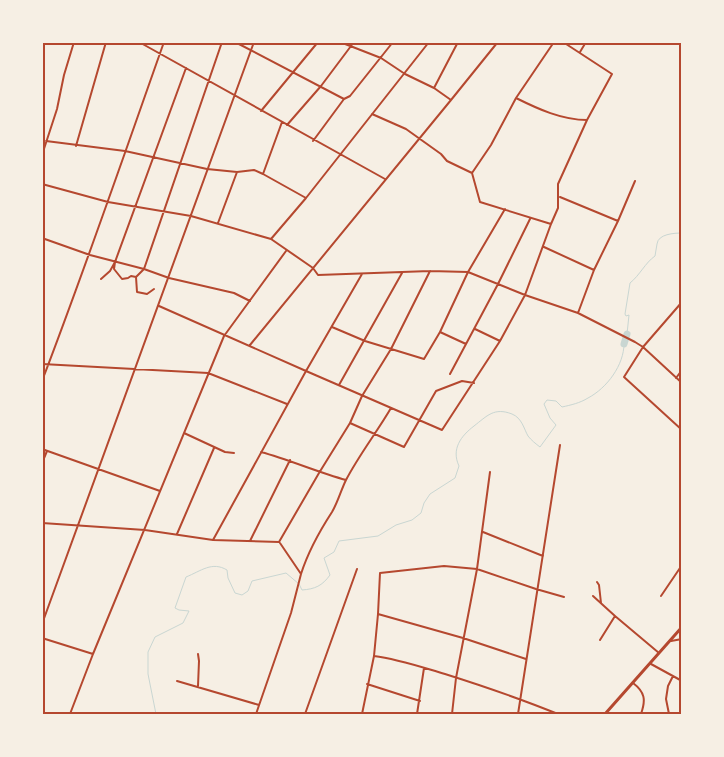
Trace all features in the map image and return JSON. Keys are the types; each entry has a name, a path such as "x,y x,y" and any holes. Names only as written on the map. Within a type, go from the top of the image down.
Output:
{"main road":[{"path":"605,714 682,627"}],"street":[{"path":"42,156 74,42"},
{"path":"76,146 106,42"},
{"path":"138,42 160,56 186,68 385,179"},
{"path":"42,381 90,255 164,42"},
{"path":"154,289 147,294 137,292 136,277 144,269 222,42"},
{"path":"235,42 344,99"},
{"path":"42,624 254,42"},
{"path":"261,111 318,42"},
{"path":"340,42 381,58 405,74 434,88 451,100"},
{"path":"287,125 354,42"},
{"path":"313,140 344,99 350,96 392,42"},
{"path":"271,239 306,198 429,42"},
{"path":"434,88 458,42"},
{"path":"249,346 499,42"},
{"path":"472,173 491,145 516,98 554,42"},
{"path":"159,306 442,430 500,341 525,295 558,208 558,184 587,120 612,74 563,42"},
{"path":"580,52 586,42"},
{"path":"101,279 110,271 115,262 186,68"},
{"path":"516,98 548,112 576,120 587,120"},
{"path":"372,114 406,129 441,154 447,161 472,173 480,202 551,224"},
{"path":"263,174 282,122"},
{"path":"46,141 125,151 207,169 237,172 254,170 306,198"},
{"path":"218,223 237,172"},
{"path":"578,313 594,270 635,181"},
{"path":"42,184 108,202 191,216 271,239 313,268 318,275 430,271 468,272 525,295 578,313 635,342 682,383"},
{"path":"559,197 618,221"},
{"path":"332,327 424,359 440,332 468,272 505,209"},
{"path":"450,374 531,218"},
{"path":"42,238 90,255 144,269 169,278 234,293 250,301"},
{"path":"543,247 594,270"},
{"path":"70,714 224,336 286,251"},
{"path":"115,262 114,269 120,278 136,277"},
{"path":"279,542 350,423 362,396 391,349 430,271"},
{"path":"338,386 402,273"},
{"path":"213,540 260,452 362,274"},
{"path":"681,429 624,376 643,347 682,302"},
{"path":"475,329 500,341"},
{"path":"440,332 466,344"},
{"path":"42,364 208,373 288,404"},
{"path":"676,378 682,370"},
{"path":"350,423 404,447 436,391 462,381 474,383"},
{"path":"256,714 291,614 308,554 317,540 324,523 333,511 346,480 391,408"},
{"path":"184,433 214,448 234,453"},
{"path":"518,714 560,445"},
{"path":"177,534 214,448"},
{"path":"42,449 160,491"},
{"path":"42,463 47,450"},
{"path":"260,452 290,460 319,473 346,480"},
{"path":"250,541 290,460"},
{"path":"452,714 456,678 483,532 490,472"},
{"path":"42,523 145,530 213,540 279,542"},
{"path":"483,532 544,556"},
{"path":"279,542 301,574"},
{"path":"661,596 682,565"},
{"path":"362,714 374,656 380,573 444,566 477,569 564,597"},
{"path":"305,714 357,569"},
{"path":"597,582 601,603"},
{"path":"593,596 659,653"},
{"path":"378,614 463,638 526,659"},
{"path":"600,640 615,616"},
{"path":"42,638 93,654"},
{"path":"669,641 682,639"},
{"path":"198,654 198,686"},
{"path":"374,656 394,658 520,699 558,714"},
{"path":"650,664 682,681"},
{"path":"417,714 424,668"},
{"path":"669,714 666,699 668,686 673,676"},
{"path":"177,681 259,705"},
{"path":"633,683 642,690 644,698 641,714"},
{"path":"367,684 420,701"}],"waterway":[{"path":"627,334 629,315 626,316 625,314 630,283 655,256 660,238 675,233 682,233"},
{"path":"624,344 627,334"},
{"path":"156,714 148,674 148,652 155,637 183,623 189,611 175,608 186,577 206,568 222,567 227,570 228,578 235,593 242,595 248,591 252,581 286,573 299,584 302,590 318,586 330,575 324,558 334,552 339,541 378,536 396,525 412,520 421,513 424,503 430,494 455,478 459,466 456,454 457,449 461,439 469,430 495,412 506,412 512,414 520,421 529,437 540,447 556,425 550,418 544,404 547,400 556,401 562,407 572,405 595,394 608,382 618,368 624,344"}]}
